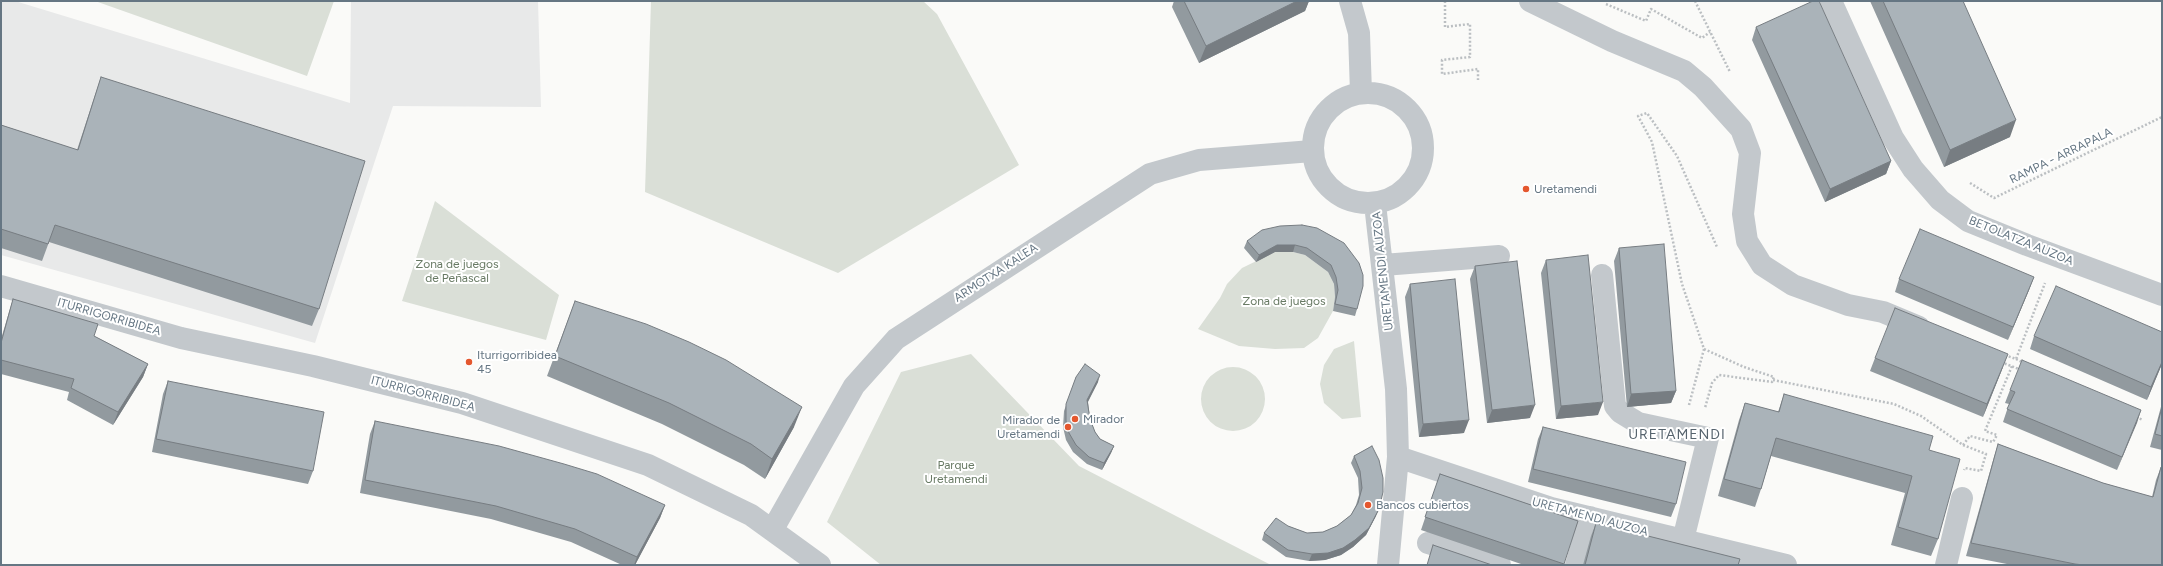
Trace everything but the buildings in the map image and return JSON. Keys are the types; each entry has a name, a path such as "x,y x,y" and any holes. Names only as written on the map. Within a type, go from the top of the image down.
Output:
{"street":[{"path":"1350,1 1359,33 1361,93"},
{"path":"1530,1 1612,40 1684,71 1703,87 1741,130 1750,153 1743,214 1747,240 1762,265 1793,285 1848,305 1883,312 1940,336"},
{"name":"BETOLATZA AUZOA","path":"1833,2 1894,138 1913,169 1940,200 1968,221 2027,245 2162,295"},
{"path":"1373,92 1391,97 1407,108 1418,123 1423,141 1423,160 1416,177 1403,191 1375,204 1351,201 1336,194 1324,182 1316,168 1312,151 1314,132 1323,115 1337,102 1361,93 1373,92"},
{"name":"ARMOTXA KALEA","path":"773,529 854,386 896,339 1150,174 1199,160 1312,151"},
{"name":"URETAMENDI AUZOA","path":"1375,204 1396,389 1398,457 1388,565"},
{"path":"1383,265 1499,256"},
{"path":"1602,275 1615,406 1620,412 1638,423 1708,438 1683,540"},
{"name":"ITURRIGORRIBIDEA","path":"1,286 181,338 312,366 462,403 648,465 751,515 773,529 820,565"},
{"name":"URETAMENDI AUZOA","path":"1398,457 1551,508 1786,565"},
{"path":"1946,565 1962,498"},
{"path":"1576,565 1590,518"},
{"path":"1428,543 1500,565"}],"path":[{"path":"1445,1 1444,27 1470,24 1470,57 1442,60 1442,74 1478,69 1478,80"},
{"path":"1599,1 1646,21 1651,9 1702,38 1710,32"},
{"path":"1695,1 1733,79"},
{"path":"1687,410 1704,348 1682,284 1652,142 1638,116 1647,113 1677,156 1718,249"},
{"name":"RAMPA - ARRAPALA","path":"1970,183 1994,198 2162,117"},
{"path":"2016,359 2046,283 2040,280"},
{"path":"1704,348 1744,367 1774,377 1773,380"},
{"path":"2001,354 2030,365"},
{"path":"2000,357 1998,361 2027,372"},
{"path":"1698,436 1712,383 1719,375 1772,382 1773,380 1894,404 1921,416 1964,445 1970,436 1993,442 1997,435 1985,431 2012,366"},
{"path":"2129,414 2143,420"}],"shaded area":[{"path":"1,1 15,1 350,103 351,1 538,1 541,107 393,106 315,343 1,255"}],"green space":[{"path":"95,1 334,1 307,76"},
{"path":"651,1 923,1 937,14 1019,165 838,273 645,192"},
{"name":"Zona de juegos de Peñascal","path":"435,201 559,295 546,340 402,301"},
{"name":"Zona de juegos","path":"1275,252 1293,252 1305,255 1328,272 1334,284 1335,297 1333,311 1318,338 1304,348 1275,349 1239,346 1198,329 1220,298 1227,284 1242,268"},
{"path":"1354,341 1361,417 1342,419 1324,403 1320,384 1324,365 1334,349"},
{"name":"Parque Uretamendi","path":"971,354 1079,466 1271,565 881,565 827,522 901,372"},
{"path":"1233,367 1251,373 1259,381 1265,399 1259,417 1251,425 1233,431 1215,425 1207,417 1201,399 1207,381 1215,373"}],"place":[{"name":"Uretamendi","path":"1526,189"},
{"name":"Iturrigorribidea 45","path":"469,362"},
{"name":"Mirador","path":"1075,419"},
{"name":"Mirador de Uretamendi","path":"1068,427"},
{"name":"Bancos cubiertos","path":"1368,505"}],"district":[{"name":"URETAMENDI","path":"1677,435"}]}
